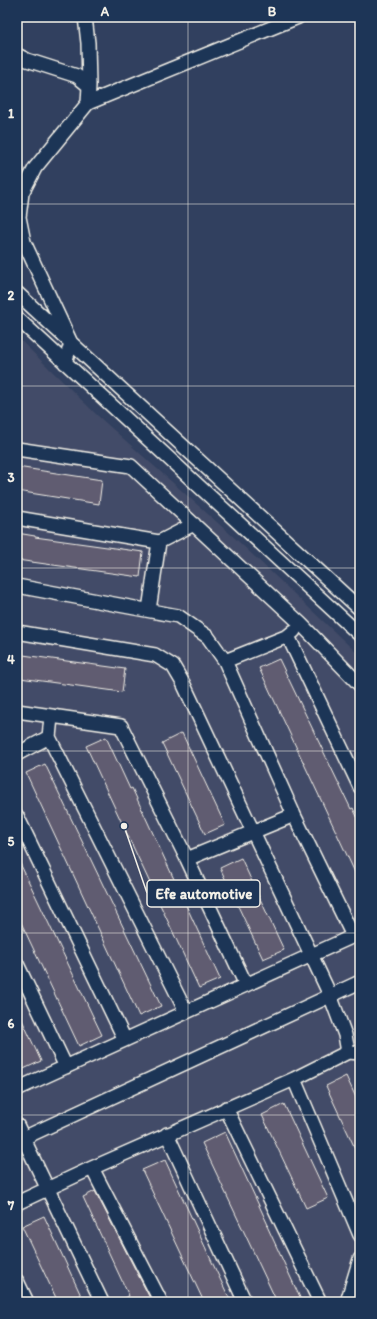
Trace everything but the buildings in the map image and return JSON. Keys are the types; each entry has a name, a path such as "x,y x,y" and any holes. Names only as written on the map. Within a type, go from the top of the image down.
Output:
{"street":[{"path":"85,17 88,43 88,103"},
{"path":"65,363 71,343 24,242 19,217 22,193 35,168 88,103 298,17"},
{"path":"17,55 27,60 77,76 89,86"},
{"path":"17,293 360,608"},
{"path":"17,318 360,635"},
{"path":"17,449 131,466 301,624 360,685"},
{"path":"17,518 159,542 194,524"},
{"path":"149,610 159,542"},
{"path":"17,586 178,616 208,637 225,661 294,815 357,935 17,1089"},
{"path":"225,661 288,636 301,624"},
{"path":"17,632 155,655 172,666 183,683 254,832 330,995 345,1035 354,1052 167,1134 17,1203"},
{"path":"288,636 360,787"},
{"path":"17,711 121,726 188,858 246,985"},
{"path":"51,717 49,737 186,1012"},
{"path":"17,754 49,737"},
{"path":"188,858 294,815"},
{"path":"17,816 125,1040"},
{"path":"17,964 66,1067"},
{"path":"20,1140 360,982"},
{"path":"294,1079 360,1235"},
{"path":"226,1108 320,1302"},
{"path":"17,1125 20,1140 48,1188 102,1302"},
{"path":"167,1134 245,1302"},
{"path":"92,1168 161,1302"},
{"path":"347,1302 360,1259"},
{"path":"17,1281 27,1302"}],"shaded area":[{"path":"17,337 98,416 238,541 360,656 360,1302 17,1302"}],"place":[{"name":"Efe automotive","path":"124,826"}]}
